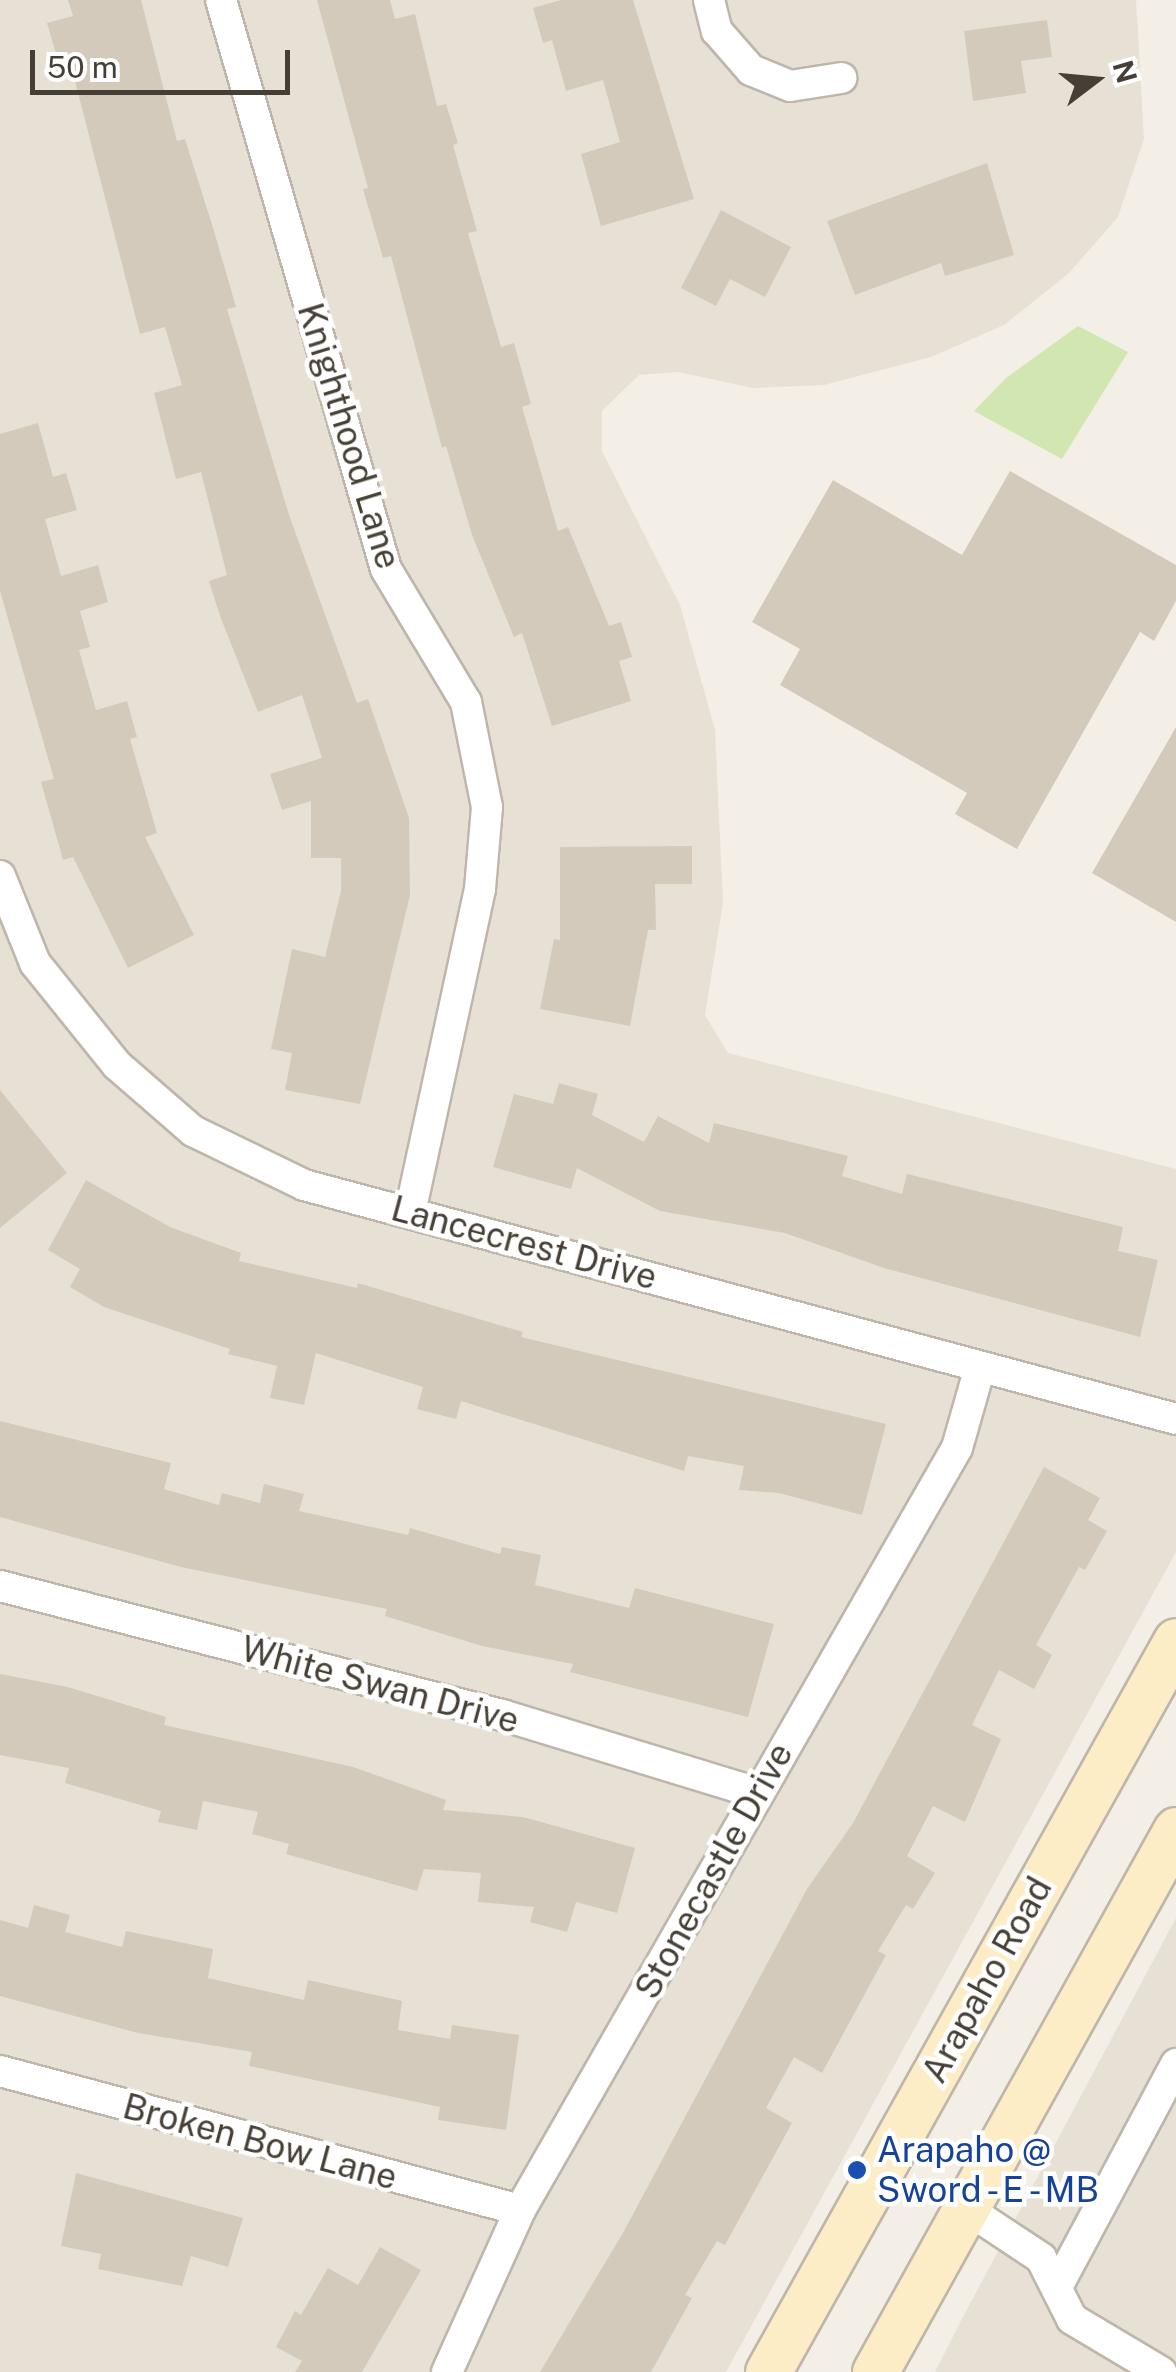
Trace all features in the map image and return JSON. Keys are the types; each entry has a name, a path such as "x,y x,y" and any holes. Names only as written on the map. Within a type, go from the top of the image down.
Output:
{"main road":[{"name":"Arapaho Road","path":"768,2372 1176,1641"},
{"path":"875,2372 1176,1830"}],"street":[{"name":"Knighthood Lane","path":"220,0 386,569 466,702 487,807 480,889 410,1213"},
{"path":"708,0 718,31 751,70 790,86 841,78"},
{"name":"Lancecrest Drive","path":"0,876 35,963 117,1065 192,1131 304,1185 978,1371 1176,1420"},
{"name":"Stonecastle Drive","path":"446,2372 520,2210 957,1448 978,1371"},
{"name":"White Swan Drive","path":"0,1586 502,1715 758,1793"},
{"path":"1057,2287 1176,2064"},
{"name":"Broken Bow Lane","path":"0,2071 520,2210"},
{"path":"968,2209 1041,2258 1072,2318 1161,2372"}],"shaded area":[{"path":"0,0 1136,0 1144,139 1118,217 1068,274 1004,325 931,357 824,385 753,388 678,372 639,375 602,411 602,451 680,605 715,730 723,903 705,1015 728,1053 1176,1169 1176,1552 726,2372 0,2372"},
{"path":"1176,1918 1176,2372 935,2372 965,2313"}],"green space":[{"path":"1078,326 1128,352 1062,459 974,411 1006,378"}],"building":[{"path":"68,0 141,0 177,141 185,139 236,307 227,309 289,515 357,703 368,699 409,818 410,895 360,1104 285,1090 292,1053 271,1049 292,949 325,957 341,891 341,858 311,858 311,801 282,810 270,774 322,758 302,695 258,712 220,616 209,581 227,575 201,472 176,479 154,393 182,385 165,327 140,334 68,54 57,57 47,23 73,16"},
{"path":"317,0 390,0 395,19 415,14 437,106 446,104 458,143 453,145 477,231 468,233 501,347 514,343 531,404 522,407 558,531 568,527 609,626 621,622 632,657 619,661 631,701 552,726 522,633 514,637 472,535 446,446 442,448 391,256 383,258 363,189 368,188"},
{"path":"561,0 633,0 694,199 601,226 581,154 620,142 603,80 566,91 552,40 543,43 533,8"},
{"path":"1047,20 1052,57 1021,61 1026,93 973,101 964,31"},
{"path":"987,163 1014,255 945,276 941,263 855,295 827,221"},
{"path":"721,210 791,247 765,297 730,279 716,306 681,288"},
{"path":"38,423 53,477 66,473 77,510 45,519 61,576 98,565 108,602 80,611 90,647 79,650 96,710 127,701 137,737 130,739 157,833 145,837 194,935 128,968 73,857 63,860 41,782 54,779 0,591 0,434"},
{"path":"1010,471 1176,565 1176,601 1154,641 1140,632 1017,849 955,814 967,793 780,685 800,649 752,622 833,480 962,555"},
{"path":"1176,727 1176,922 1092,873"},
{"path":"692,846 692,884 655,884 656,930 648,930 630,1026 540,1009 554,939 560,940 560,847"},
{"path":"559,1083 598,1094 592,1115 644,1142 658,1116 709,1143 714,1123 848,1156 842,1176 902,1194 907,1174 1123,1227 1118,1251 1158,1260 1140,1337 884,1268 785,1233 660,1211 577,1168 571,1189 493,1167 514,1094 553,1104"},
{"path":"0,1090 67,1173 0,1228"},
{"path":"86,1180 170,1227 241,1253 239,1261 357,1288 358,1283 523,1332 521,1337 886,1424 862,1515 779,1493 739,1490 744,1466 688,1456 684,1471 461,1401 456,1419 417,1409 423,1387 316,1353 304,1405 270,1398 277,1366 228,1354 230,1349 104,1307 70,1287 80,1269 48,1250"},
{"path":"0,1421 171,1463 164,1489 219,1505 222,1493 260,1503 264,1484 304,1494 299,1511 408,1535 410,1528 500,1554 502,1547 541,1555 535,1585 629,1608 635,1588 774,1624 748,1717 570,1672 573,1664 482,1646 385,1616 387,1609 181,1567 0,1517"},
{"path":"1044,1467 1100,1498 1088,1520 1107,1531 1085,1570 1079,1567 1036,1645 1052,1655 1034,1689 999,1670 972,1725 1001,1739 965,1822 933,1806 907,1856 935,1873 913,1909 906,1905 878,1951 886,1955 822,2073 794,2057 766,2108 792,2123 725,2245 717,2241 685,2295 692,2298 651,2372 540,2372 624,2231 807,1889 853,1823"},
{"path":"0,1674 68,1687 166,1717 164,1725 353,1767 446,1800 443,1810 523,1817 635,1848 617,1913 576,1902 567,1932 530,1922 534,1907 478,1902 481,1873 424,1869 417,1891 286,1854 289,1844 252,1834 258,1812 203,1801 197,1830 158,1822 161,1811 65,1783 69,1768 0,1755"},
{"path":"34,1905 70,1915 65,1932 122,1947 126,1931 213,1949 208,1978 304,2000 308,1980 402,2001 398,2030 450,2039 452,2025 519,2035 506,2130 438,2120 440,2107 249,2066 252,2052 138,2033 0,1996 0,1920 28,1928"},
{"path":"76,2173 243,2218 228,2267 191,2256 182,2286 98,2269 101,2254 61,2246"},
{"path":"380,2247 421,2270 362,2372 295,2372 302,2361 276,2347 295,2311 301,2315 328,2268 358,2285"}],"place":[{"name":"Arapaho @ Sword - E - MB","path":"857,2170"}]}
